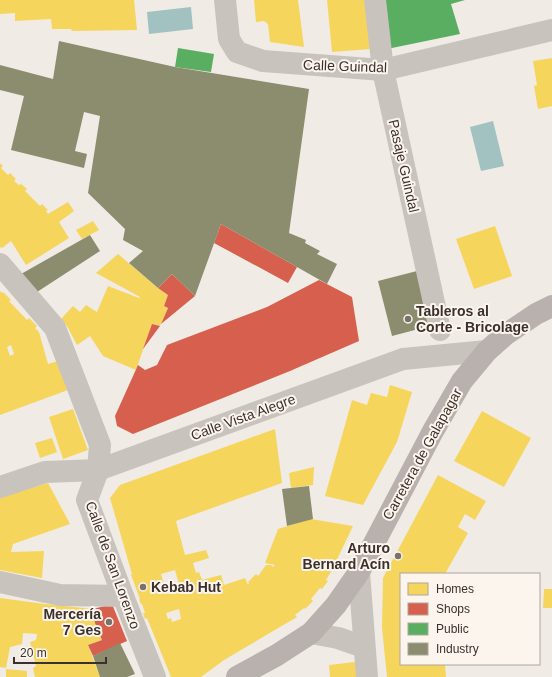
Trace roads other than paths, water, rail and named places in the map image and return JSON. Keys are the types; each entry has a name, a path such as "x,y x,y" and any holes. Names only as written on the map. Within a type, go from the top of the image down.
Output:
{"main road":[{"name":"Carretera de Galapagar","path":"237,677 277,655 311,633 336,605 358,572 433,431 462,380 487,351 505,335 536,314 552,306"}],"street":[{"name":"Calle Guindal","path":"225,0 229,39 237,52 263,61 383,70 552,30"},
{"name":"Pasaje Guindal","path":"375,0 383,70 440,330"},
{"name":"Calle de San Lorenzo","path":"0,264 55,328 100,445 98,470 87,500 155,677"},
{"name":"Calle Vista Alegre","path":"0,487 45,472 98,470 403,358 487,351"},
{"path":"358,572 367,677"},
{"path":"0,582 60,595 123,596"},
{"path":"311,633 338,638 364,647"}],"water":[{"path":"191,7 193,29 149,34 147,12"},
{"path":"493,121 504,166 481,171 470,127"}],"place":[{"name":"Tableros al Corte - Bricolage","path":"408,319"},
{"name":"Arturo Bernard Acín","path":"398,556"},
{"name":"Kebab Hut","path":"143,587"},
{"name":"Mercería 7 Ges","path":"109,622"}]}
